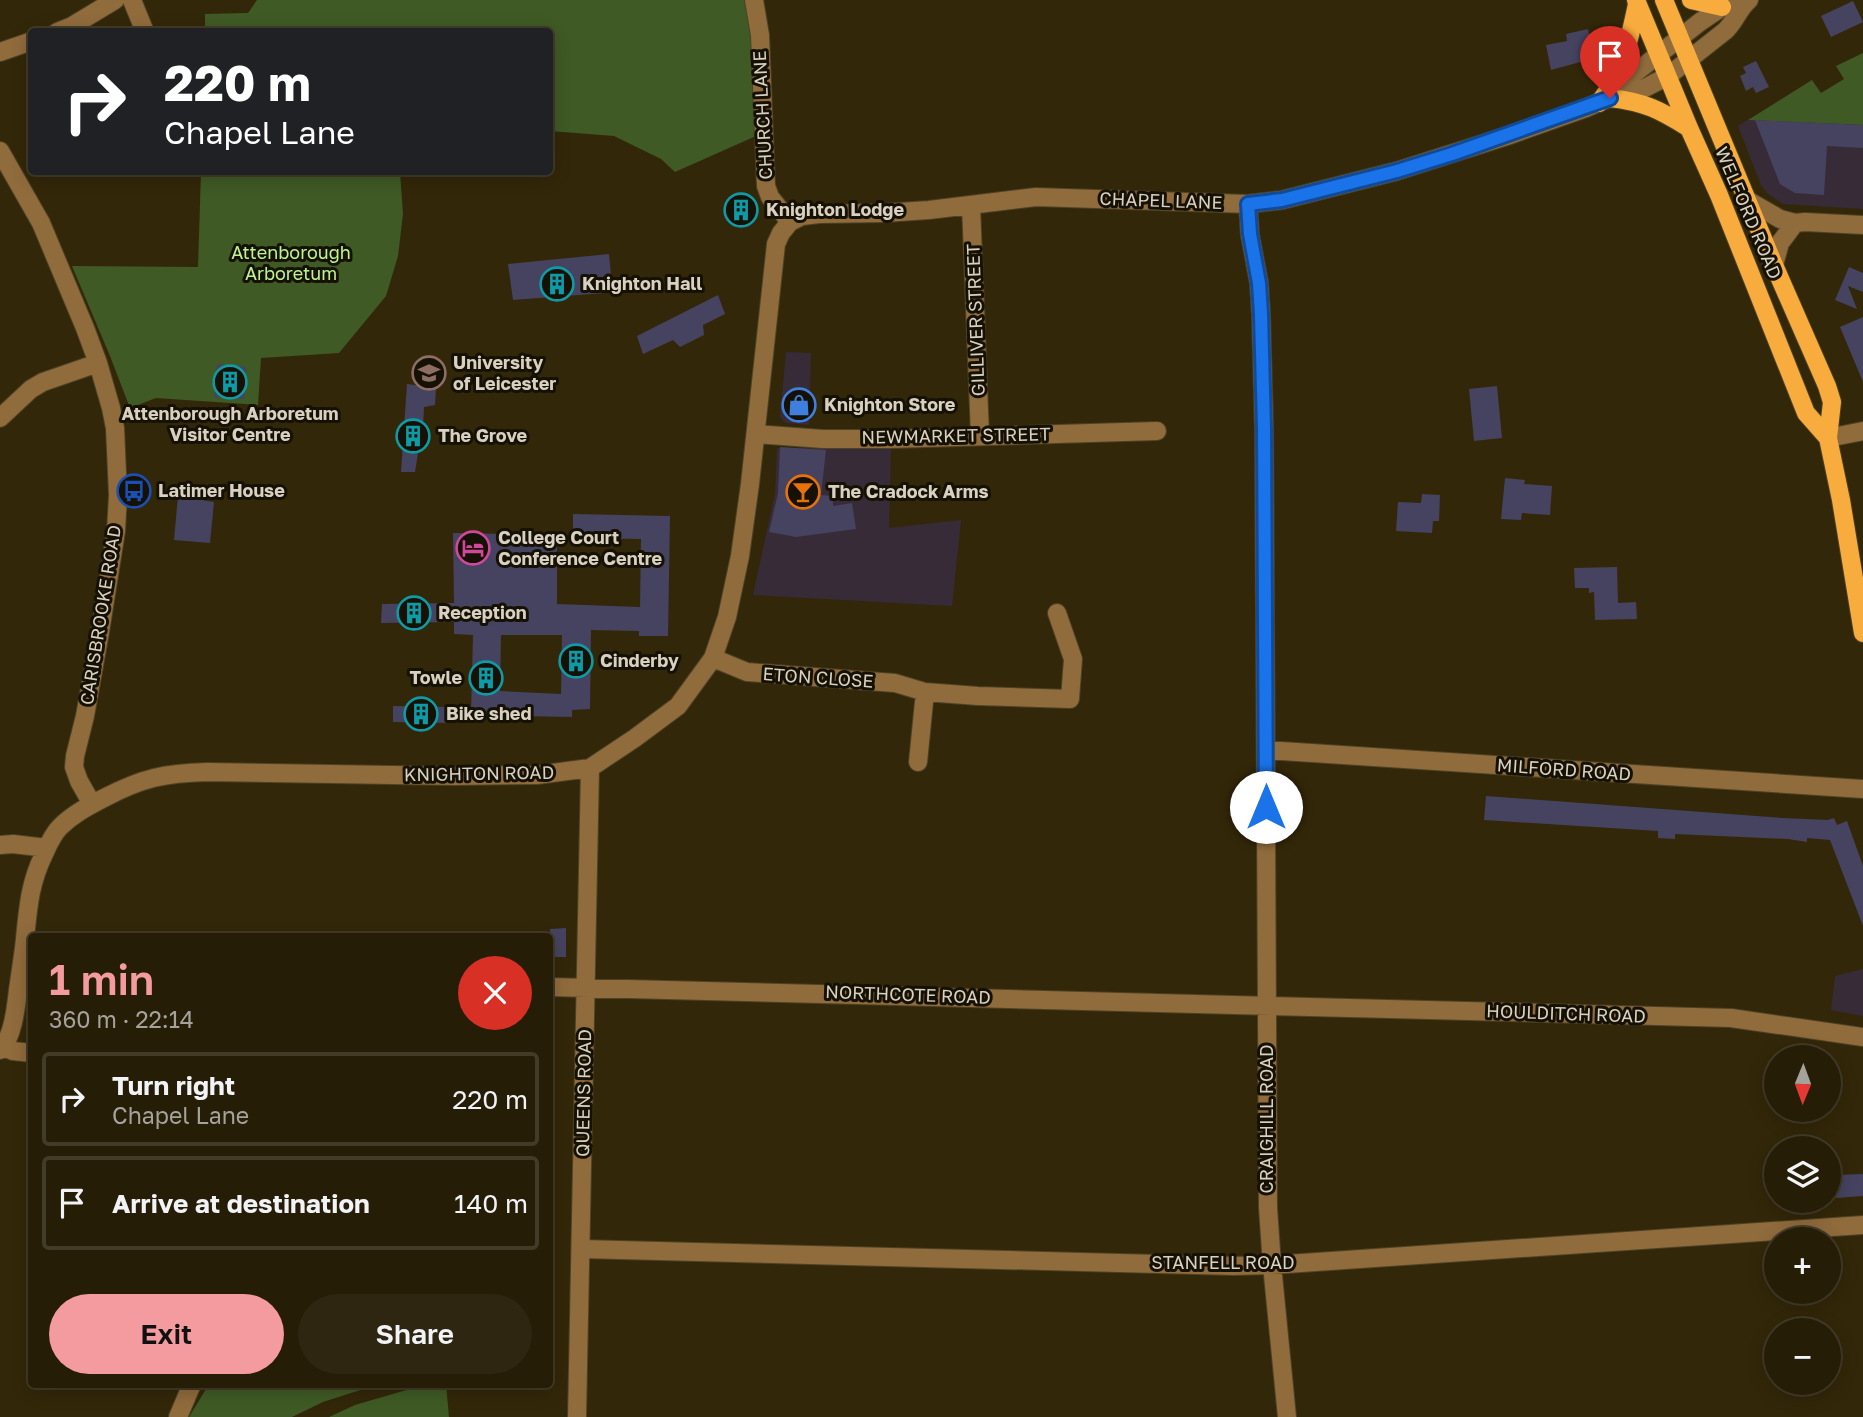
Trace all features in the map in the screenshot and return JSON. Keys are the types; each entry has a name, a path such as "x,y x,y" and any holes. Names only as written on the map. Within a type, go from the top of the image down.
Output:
{"main road":[{"name":"WELFORD ROAD","path":"1664,0 1827,386 1832,402 1828,438 1863,632"},
{"path":"1690,0 1722,7"},
{"name":"WELFORD ROAD","path":"1637,2 1719,195 1806,413 1828,438"},
{"path":"1637,2 1624,59 1608,99 1635,101 1651,106 1689,128"}],"street":[{"path":"67,28 115,0"},
{"path":"132,0 143,28"},
{"name":"CHURCH LANE","path":"754,0 760,35 766,186 786,227"},
{"path":"1722,7 1747,2"},
{"name":"CHAPEL LANE","path":"786,227 802,216 929,210 1036,198 1248,204 1282,200 1397,171 1608,99 1639,91 1668,76 1732,25 1747,2"},
{"name":"CHAPEL LANE","path":"1608,99 1631,76 1722,7"},
{"path":"0,52 28,42"},
{"name":"CARISBROOKE ROAD","path":"0,151 41,223 98,363 114,428 118,495 116,531 74,767 92,804"},
{"path":"1747,200 1780,219 1795,223 1863,225"},
{"name":"CRAIGHILL ROAD","path":"1248,204 1250,234 1259,283 1264,441 1267,1174 1272,1265 1287,1417"},
{"name":"GILLIVER STREET","path":"971,205 980,436"},
{"path":"1774,265 1780,243 1795,223"},
{"name":"KNIGHTON ROAD","path":"2,1048 16,1008 27,908 37,868 58,829 92,804 144,780 173,773 454,776 537,775 590,768 678,706 713,657 727,617 740,556 756,434 774,257 776,244 786,227"},
{"path":"0,418 31,389 43,382 98,363"},
{"name":"NEWMARKET STREET","path":"756,434 864,439 1157,431"},
{"path":"1828,438 1863,431"},
{"name":"ETON CLOSE","path":"713,657 747,672 895,683 925,692 1070,699 1073,659 1057,613"},
{"path":"918,762 925,692"},
{"name":"MILFORD ROAD","path":"1266,750 1863,789"},
{"name":"QUEENS ROAD","path":"577,1417 590,768"},
{"path":"0,845 47,848"},
{"name":"NORTHCOTE ROAD","path":"553,987 1267,1005"},
{"name":"HOULDITCH ROAD","path":"1267,1005 1731,1018 1863,1037"},
{"path":"2,1048 28,1052"},
{"name":"STANFELL ROAD","path":"582,1249 1234,1266 1863,1226"},
{"path":"178,1417 190,1388"}],"shaded area":[{"path":"1748,120 1863,125 1863,209 1783,204 1767,193 1761,185 1738,126"},
{"path":"786,352 811,353 809,425 786,423 780,417"},
{"path":"777,448 891,449 889,528 961,520 952,606 753,595 775,494"},
{"path":"1863,969 1863,1016 1831,1010 1835,976"}],"green space":[{"path":"257,0 745,0 751,39 756,136 675,172 661,159 614,136 553,131 553,28 205,28 205,14 248,13"},
{"path":"1863,53 1863,125 1748,120 1812,80 1821,93 1844,79 1836,66"},
{"name":"Attenborough Arboretum","path":"201,175 400,175 403,214 398,256 386,296 339,353 261,358 258,405 156,398 130,408 72,266 198,267"},
{"path":"207,1388 367,1388 323,1402 292,1417 189,1417"},
{"path":"413,1388 446,1388 449,1417 329,1417 355,1405"}],"building":[{"path":"1853,1 1863,22 1831,37 1821,16"},
{"path":"1588,29 1595,58 1551,70 1546,45 1567,41 1566,34"},
{"path":"1756,61 1769,87 1756,93 1753,87 1746,91 1740,76 1746,73 1743,67"},
{"path":"1755,120 1863,125 1863,148 1827,146 1824,195 1795,193 1780,184"},
{"path":"743,202 744,217 728,219 727,203"},
{"name":"Knighton Hall","path":"609,254 611,275 603,276 604,293 513,300 508,264"},
{"path":"1849,267 1863,273 1863,292 1848,286 1857,309 1835,300"},
{"path":"718,295 725,314 703,325 704,335 680,347 673,340 643,354 637,336"},
{"path":"1863,317 1863,382 1840,327"},
{"name":"Attenborough Arboretum Visitor Centre","path":"217,364 246,367 244,399 214,397"},
{"name":"The Grove","path":"407,384 436,388 435,405 424,407 422,448 419,447 415,472 401,472"},
{"path":"1497,386 1502,438 1474,441 1469,389"},
{"path":"780,447 826,450 821,495 833,496 833,506 852,503 856,529 796,537 769,532 778,493"},
{"path":"1505,478 1525,480 1524,484 1552,486 1550,515 1522,513 1521,520 1501,519"},
{"path":"1422,494 1440,495 1439,521 1433,521 1432,533 1396,531 1398,502 1421,503"},
{"path":"178,496 214,502 210,543 174,540"},
{"path":"573,514 670,516 668,636 639,636 639,631 591,630 590,709 572,710 572,717 471,715 473,635 454,634 454,622 381,623 382,604 454,603 453,533 557,535 557,604 640,607 641,539 573,538","holes":["501,635 562,635 561,694 500,691"]},
{"path":"1617,567 1618,603 1636,602 1637,619 1595,620 1594,592 1589,593 1589,588 1575,588 1574,568"},
{"name":"Bike shed","path":"393,706 449,707 449,723 393,722"},
{"path":"1486,796 1782,818 1834,818 1837,825 1847,821 1863,866 1863,926 1830,840 1807,838 1807,842 1675,834 1675,839 1658,838 1658,831 1484,820"},
{"path":"566,928 566,957 553,957 553,933 550,933 550,929"},
{"path":"1863,1174 1863,1196 1841,1198 1841,1175"}],"place":[{"name":"Knighton Lodge","path":"741,210"},
{"name":"Knighton Hall","path":"557,284"},
{"name":"University of Leicester","path":"429,373"},
{"name":"Attenborough Arboretum Visitor Centre","path":"230,382"},
{"name":"Knighton Store","path":"799,405"},
{"name":"The Grove","path":"413,436"},
{"name":"Latimer House","path":"134,491"},
{"name":"The Cradock Arms","path":"803,492"},
{"name":"College Court Conference Centre","path":"473,548"},
{"name":"Reception","path":"414,613"},
{"name":"Cinderby","path":"576,661"},
{"name":"Towle","path":"486,678"},
{"name":"Bike shed","path":"421,714"}],"route":[{"path":"1266,807 1261,314 1248,204 1282,200 1397,171 1610,98"}]}
